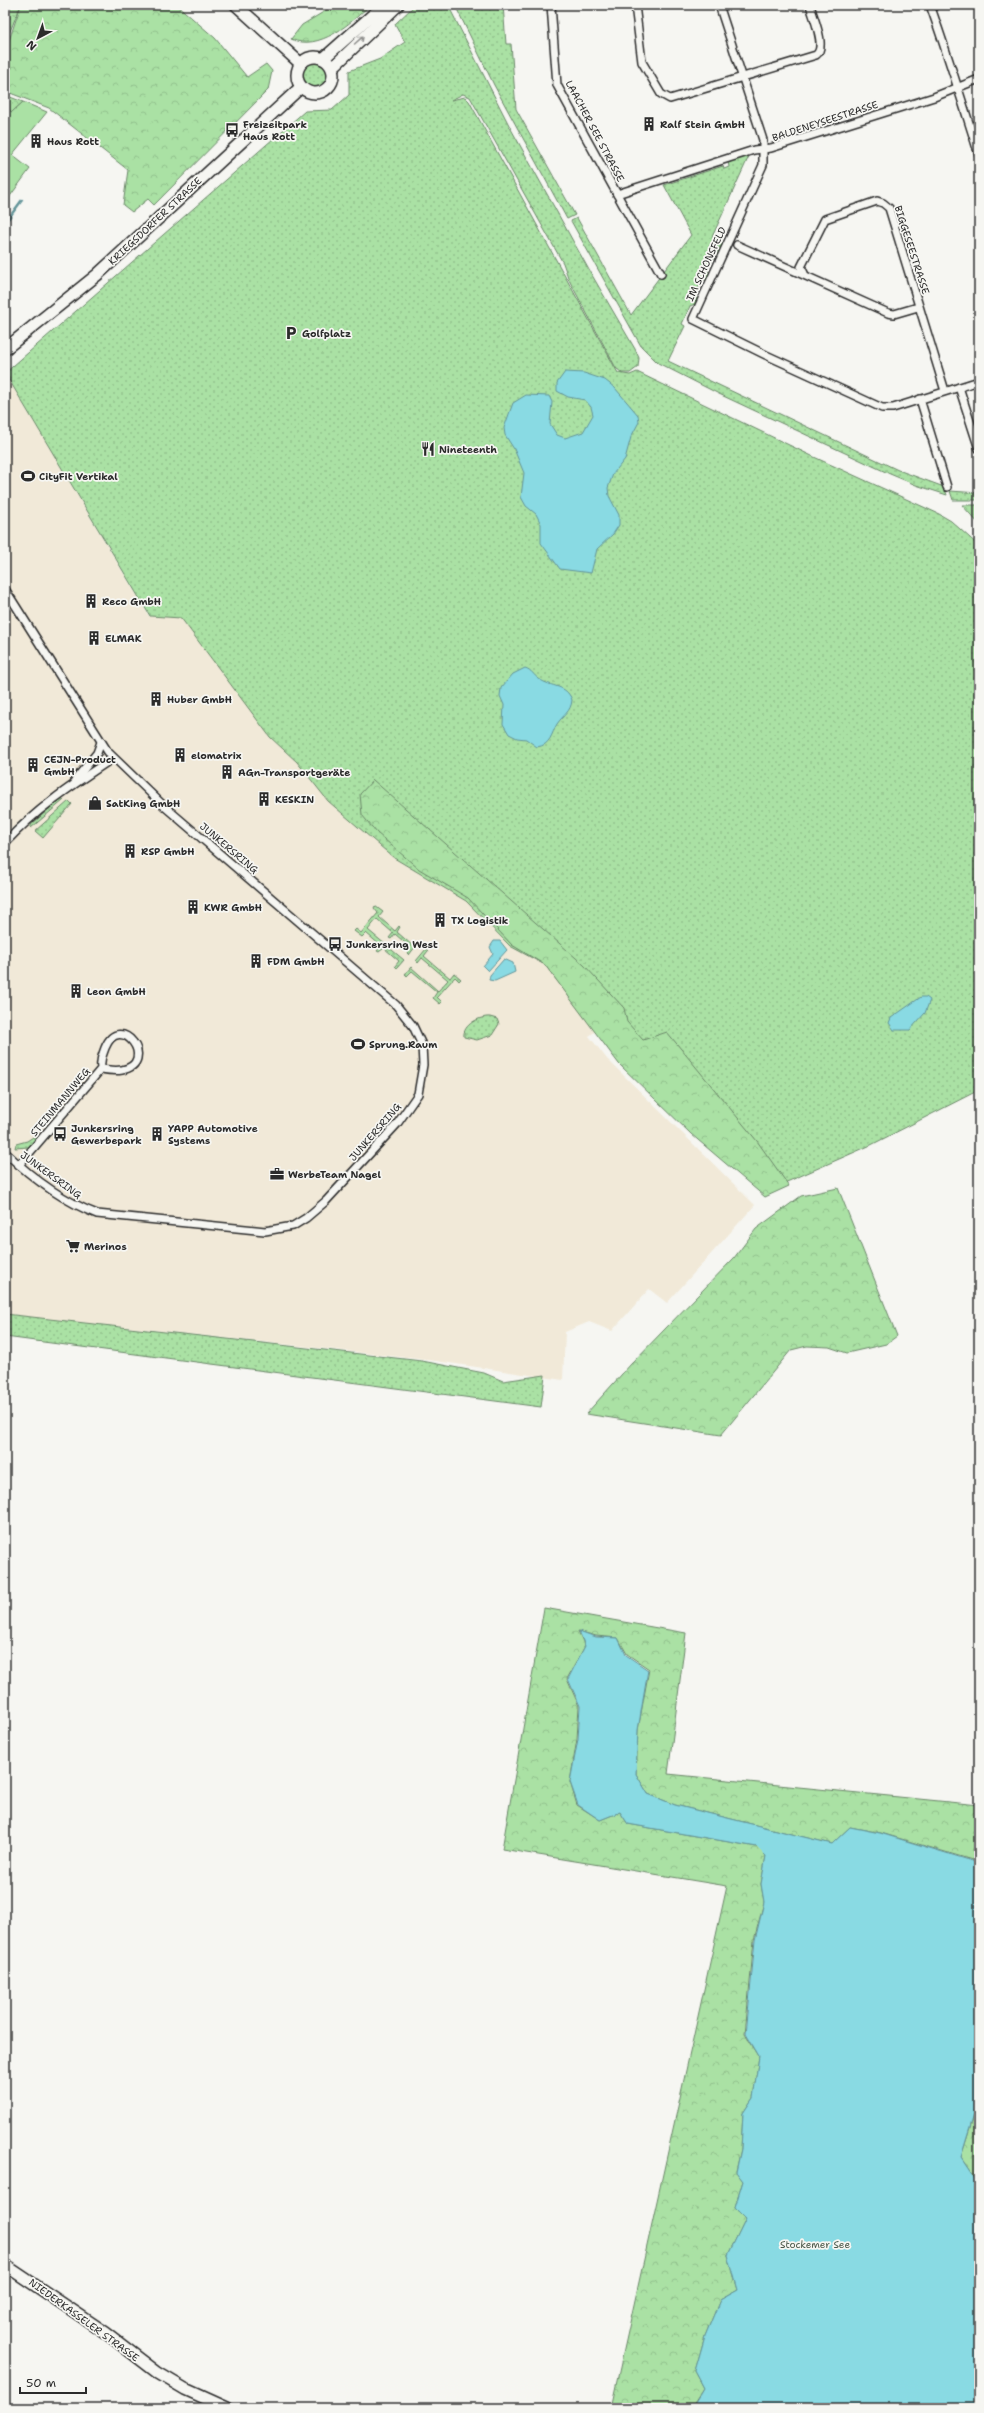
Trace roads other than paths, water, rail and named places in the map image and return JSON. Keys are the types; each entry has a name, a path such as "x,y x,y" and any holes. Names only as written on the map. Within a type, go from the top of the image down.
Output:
{"main road":[{"path":"236,5 300,63"},
{"path":"323,59 384,5"},
{"path":"332,68 398,5"},
{"path":"311,57 323,59 332,68 333,79 327,89 314,94 301,87 296,75 300,63 311,57"},
{"name":"KRIEGSDORFER STRASSE","path":"5,349 97,275 301,87"},
{"name":"NIEDERKASSELER STRASSE","path":"5,2265 65,2304 158,2373 185,2389 227,2408"}],"street":[{"name":"LAACHER SEE STRASSE","path":"551,5 557,85 661,274"},
{"path":"636,5 640,55 664,96 673,98 819,53 822,45 810,5"},
{"name":"IM SCHONSFELD","path":"719,5 744,77 764,150 763,165 693,319 766,356 882,408 893,408 979,381"},
{"path":"930,5 976,137 979,155"},
{"name":"BALDENEYSEESTRASSE","path":"764,150 892,110 958,88 979,79"},
{"name":"LAACHER SEE STRASSE","path":"617,194 754,150 764,150"},
{"name":"BIGGESEESTRASSE","path":"804,274 802,267 825,219 881,202 889,208 918,302 918,307 945,391"},
{"name":"BIGGESEESTRASSE","path":"737,245 888,313 894,314 918,307"},
{"path":"959,387 979,449"},
{"path":"920,399 947,487"},
{"name":"JUNKERSRING","path":"5,589 100,742 113,758 164,806 396,1005 413,1026 422,1045 423,1064 421,1086 413,1103 403,1117 317,1210 293,1226 265,1231 98,1214 76,1206 19,1165 5,1152"},
{"path":"71,784 97,753 100,742"},
{"path":"5,843 22,824 71,784 113,758"},
{"name":"STEINMANNWEG","path":"19,1165 101,1069 100,1061 110,1039 124,1035 131,1039 137,1050 137,1057 133,1064 122,1070 101,1069"}],"water":[{"path":"565,372 584,373 605,380 615,388 638,415 639,422 631,437 625,459 613,474 608,488 609,496 619,515 619,525 613,534 597,549 591,573 560,569 541,543 541,524 536,514 526,506 521,497 524,473 514,449 505,435 504,428 513,403 526,395 549,396 552,402 550,424 557,435 565,438 583,432 593,415 591,407 585,400 568,397 557,391 557,383"},
{"path":"525,668 544,682 566,691 572,700 570,708 557,724 548,741 542,746 537,747 526,739 517,738 509,734 503,724 504,705 500,696 501,688 513,674"},
{"path":"494,941 500,941 507,950 488,971 483,966 493,954 490,947"},
{"path":"504,959 513,963 515,972 495,981 489,980 490,975"},
{"path":"921,997 926,997 930,1000 925,1013 910,1030 894,1030 889,1023 891,1018"},
{"name":"Stockemer See","path":"579,1631 596,1637 618,1638 626,1655 648,1670 638,1730 636,1774 648,1794 675,1805 832,1844 850,1827 880,1833 979,1863 979,2098 961,2157 979,2184 979,2408 692,2408 704,2388 695,2371 705,2336 720,2300 738,2290 728,2255 746,2218 735,2207 743,2181 736,2172 741,2149 743,2113 753,2098 759,2056 746,2034 755,1940 764,1902 761,1884 766,1856 757,1847 628,1824 620,1812 600,1820 578,1805 570,1782 578,1739 580,1706 568,1679 585,1646"}],"waterway":[{"path":"5,223 22,200"}],"place":[{"name":"Ralf Stein GmbH","path":"649,124"},
{"name":"Freizeitpark Haus Rott","path":"232,130"},
{"name":"Haus Rott","path":"36,141"},
{"name":"Golfplatz","path":"291,333"},
{"name":"Nineteenth","path":"428,449"},
{"name":"CityFit Vertikal","path":"28,476"},
{"name":"Reco GmbH","path":"91,601"},
{"name":"ELMAK","path":"94,638"},
{"name":"Huber GmbH","path":"156,699"},
{"name":"elomatrix","path":"180,755"},
{"name":"CEJN-Product GmbH","path":"33,765"},
{"name":"AGn-Transportgeräte","path":"227,772"},
{"name":"KESKIN","path":"264,799"},
{"name":"SatKing GmbH","path":"95,803"},
{"name":"RSP GmbH","path":"130,851"},
{"name":"KWR GmbH","path":"193,907"},
{"name":"TX Logistik","path":"440,920"},
{"name":"Junkersring West","path":"335,944"},
{"name":"FDM GmbH","path":"256,961"},
{"name":"Leon GmbH","path":"76,991"},
{"name":"Sprung.Raum","path":"358,1044"},
{"name":"Junkersring Gewerbepark","path":"60,1134"},
{"name":"YAPP Automotive Systems","path":"157,1134"},
{"name":"WerbeTeam Nagel","path":"277,1174"},
{"name":"Merinos","path":"73,1246"}]}
